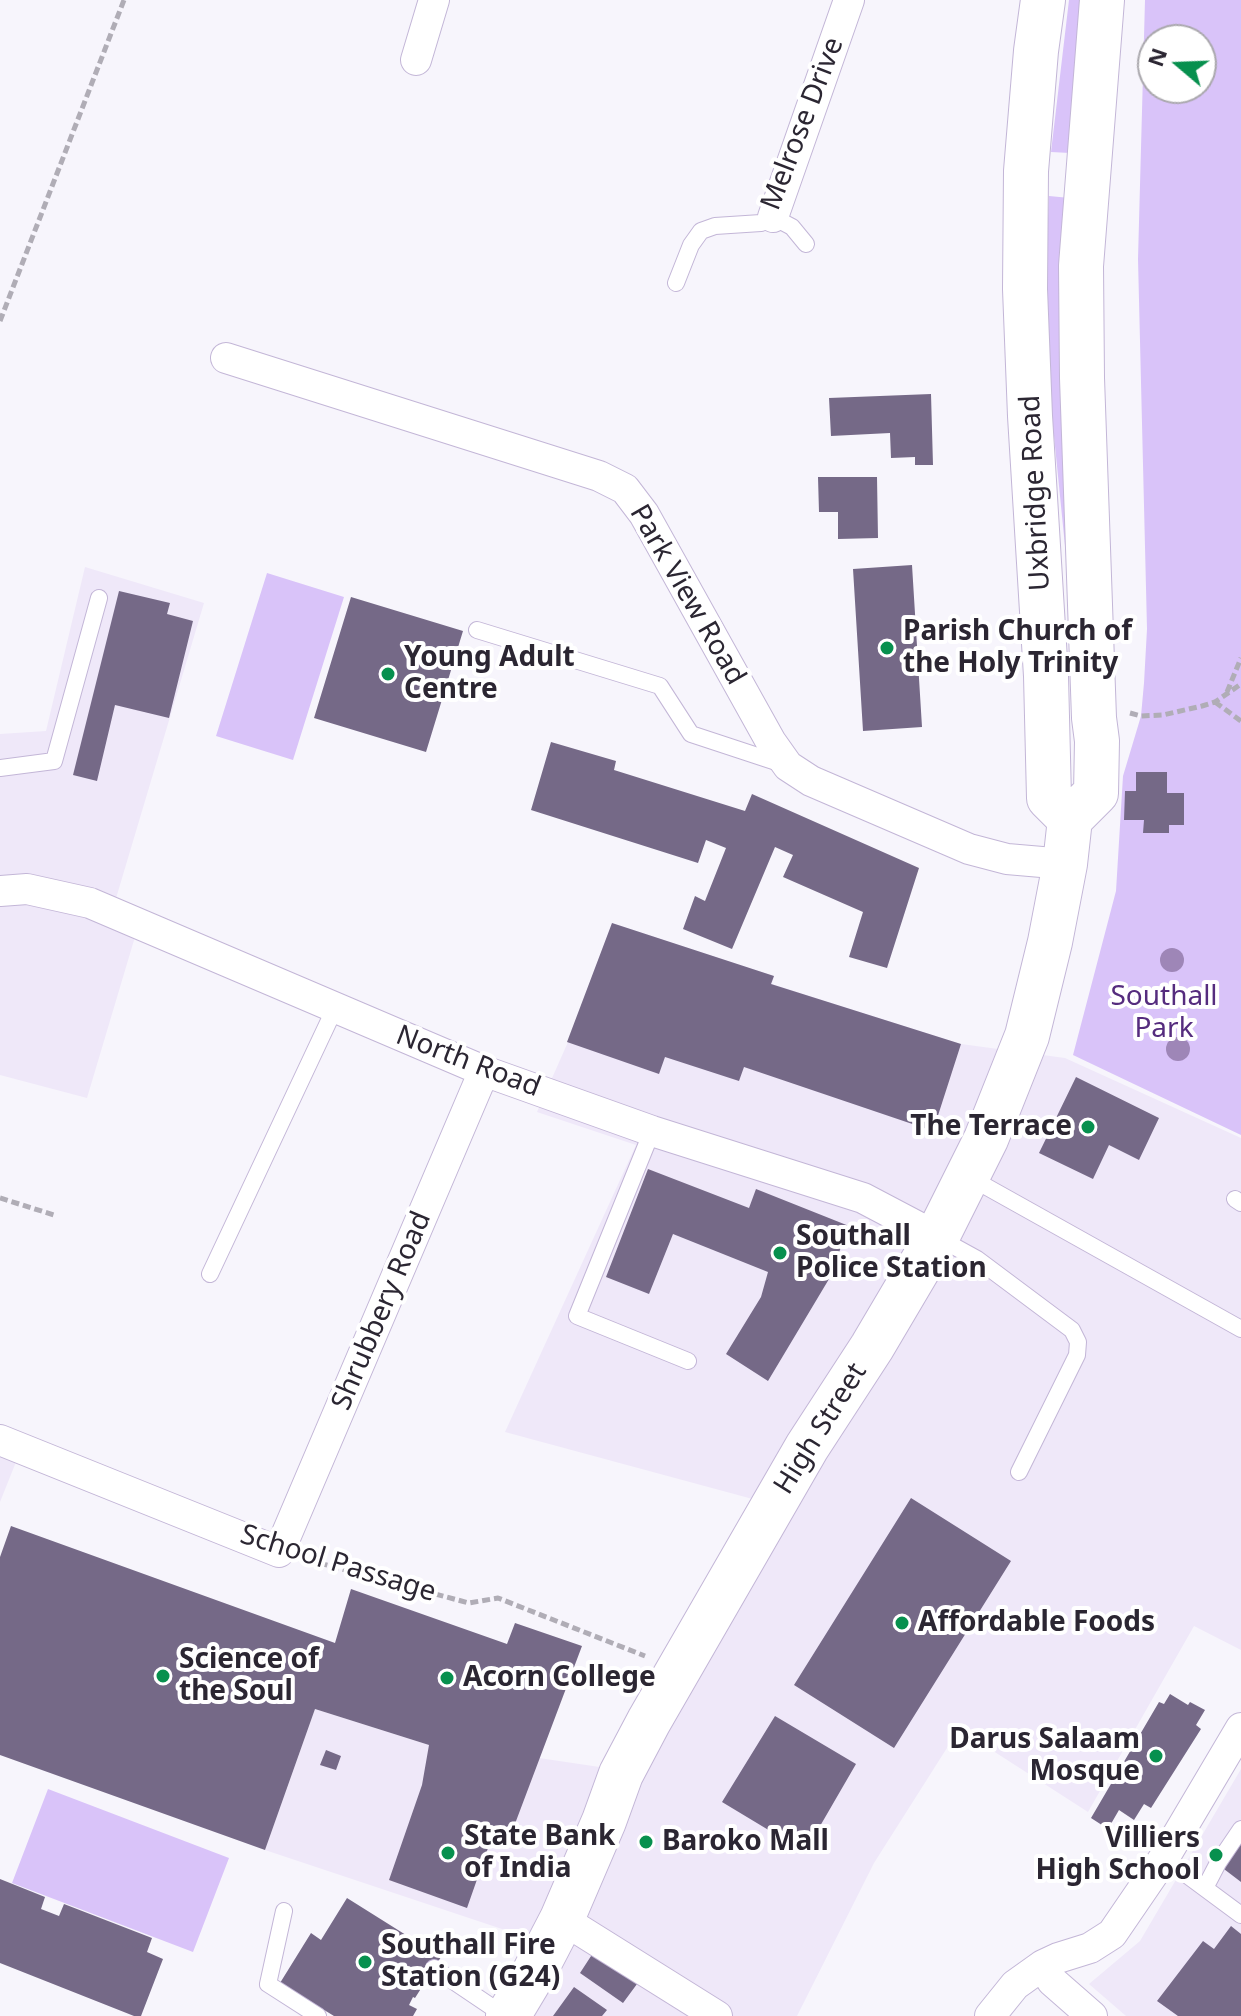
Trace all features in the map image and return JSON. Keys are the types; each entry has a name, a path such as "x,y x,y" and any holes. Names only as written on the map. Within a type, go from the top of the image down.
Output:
{"main road":[{"name":"Uxbridge Road","path":"1043,0 1026,171 1025,289 1046,676 1049,798 1070,819 1096,793 1097,741 1082,378 1081,266 1102,0"},
{"path":"1026,171 1088,177"},
{"name":"High Street","path":"506,2016 535,1971 562,1919 621,1774 649,1721 807,1447 872,1347 937,1237 986,1139 1027,1036 1050,942 1070,819"}],"street":[{"path":"416,60 434,0"},
{"name":"Melrose Drive","path":"773,217 849,0"},
{"name":"Park View Road","path":"226,358 599,476 625,489 644,514 771,742 788,766 811,781 969,849 1007,859 1065,864"},
{"name":"North Road","path":"0,891 27,889 90,903 484,1071 652,1131 863,1198 937,1237"},
{"name":"Shrubbery Road","path":"279,1552 484,1071"},
{"name":"School Passage","path":"0,1440 279,1552"},
{"path":"990,2016 1015,1985 1043,1965 1090,1948 1112,1934 1164,1858 1241,1728"},
{"path":"562,1919 717,2016"},
{"path":"1043,1965 1052,1981 1092,2016"}],"lane":[{"path":"773,217 792,227 806,244"},
{"name":"Melrose Drive","path":"676,283 691,245 701,231 715,226 761,223 773,217"},
{"path":"0,768 54,761 99,598"},
{"path":"477,630 660,686 691,734 788,766"},
{"path":"210,1274 335,1008"},
{"path":"652,1131 577,1316 688,1361"},
{"path":"968,1176 1241,1329"},
{"path":"937,1237 977,1259 1072,1330 1078,1342 1077,1355 1019,1472"},
{"path":"1205,1888 1241,1829"},
{"path":"1164,1858 1241,1915"},
{"path":"284,1911 268,1984 318,2016"},
{"path":"434,1968 506,2016"}],"path":[{"path":"0,321 124,0"},
{"path":"1226,693 1241,658"},
{"path":"1129,713 1163,715 1215,702 1241,684"},
{"path":"1215,702 1241,721"},
{"path":"0,1198 54,1215"},
{"name":"School Passage","path":"279,1552 469,1603 498,1598 679,1670"}],"shaded area":[{"path":"85,567 204,603 114,905 140,920 87,1098 0,1075 0,734 46,731"},
{"path":"612,923 774,976 772,984 961,1044 1065,1058 1241,1138 1241,1650 1194,1626 1088,1812 959,1729 874,1863 797,2016 493,2016 544,1943 265,1850 315,1709 429,1745 613,1769 760,1501 505,1432 636,1145 537,1112 568,1042"},
{"path":"0,1455 16,1462 0,1502"},
{"name":"Villiers High School","path":"1241,1769 1241,2016 1126,2016 1089,1984 1140,1941"}],"green space":[{"path":"1069,0 1085,0 1070,153 1051,152"},
{"name":"Southall Park","path":"1145,0 1241,0 1241,1135 1073,1055 1116,891 1123,776 1141,716 1147,629 1138,259 1142,104 1217,104 1217,24 1144,24"},
{"path":"1049,196 1070,198 1067,566 1051,406 1046,262"},
{"path":"267,573 344,597 293,760 216,736"},
{"path":"48,1789 229,1858 193,1952 12,1883"}],"building":[{"path":"931,394 933,465 915,465 915,457 891,458 890,433 831,436 829,398"},
{"path":"818,477 877,477 878,538 838,539 838,512 819,512"},
{"name":"Parish Church of the Holy Trinity","path":"912,565 922,727 863,731 853,569"},
{"path":"119,591 170,603 167,614 193,621 169,718 115,705 97,781 73,775"},
{"name":"Young Adult Centre","path":"351,597 463,631 426,752 314,718"},
{"path":"551,742 616,761 614,770 745,811 752,794 919,868 887,968 849,957 863,912 783,877 793,855 775,847 732,949 683,929 695,896 705,901 726,848 706,840 698,863 531,810"},
{"path":"1136,772 1167,772 1167,793 1184,793 1184,825 1169,825 1169,833 1143,833 1144,820 1124,820 1125,791 1136,791"},
{"path":"612,923 774,976 771,984 961,1044 933,1131 744,1067 739,1081 665,1057 659,1074 567,1042"},
{"path":"1076,1077 1159,1118 1139,1160 1109,1145 1093,1179 1039,1153"},
{"name":"Southall Police Station","path":"648,1169 749,1208 756,1189 849,1226 829,1279 768,1381 726,1354 761,1297 768,1272 673,1234 649,1294 606,1277"},
{"name":"Affordable Foods","path":"911,1498 1011,1561 894,1748 794,1685"},
{"name":"Science of the Soul","path":"11,1526 335,1643 351,1589 507,1644 515,1623 582,1646 510,1837 494,1831 467,1908 389,1880 422,1785 429,1745 315,1709 265,1850 0,1755 0,1557"},
{"name":"Darus Salaam Mosque","path":"1170,1694 1188,1705 1190,1702 1205,1710 1196,1725 1201,1729 1151,1808 1144,1804 1134,1820 1119,1810 1108,1829 1091,1818 1159,1702 1164,1704"},
{"path":"775,1716 856,1764 805,1852 722,1802"},
{"path":"326,1750 341,1756 336,1770 320,1765"},
{"path":"1241,1839 1241,1882 1220,1866"},
{"path":"0,1879 45,1897 41,1909 59,1916 64,1904 152,1938 147,1952 163,1959 141,2016 134,2016 0,1963"},
{"name":"Southall Fire Station (G24)","path":"347,1898 441,1957 409,2005 417,2009 413,2016 334,2016 280,1983 311,1933 321,1940"},
{"path":"1231,1926 1241,1934 1241,2016 1178,2016 1157,2001 1203,1941 1214,1949"},
{"path":"593,1953 637,1984 623,2003 580,1973"},
{"path":"574,1987 607,2010 602,2016 553,2016"}],"place":[{"name":"Parish Church of the Holy Trinity","path":"887,648"},
{"name":"Young Adult Centre","path":"388,674"},
{"name":"The Terrace","path":"1088,1127"},
{"name":"Southall Police Station","path":"780,1253"},
{"name":"Affordable Foods","path":"902,1623"},
{"name":"Science of the Soul","path":"163,1676"},
{"name":"Acorn College","path":"447,1678"},
{"name":"Darus Salaam Mosque","path":"1156,1756"},
{"name":"Baroko Mall","path":"646,1842"},
{"name":"State Bank of India","path":"448,1853"},
{"name":"Villiers High School","path":"1216,1855"},
{"name":"Southall Fire Station (G24)","path":"365,1962"}]}
